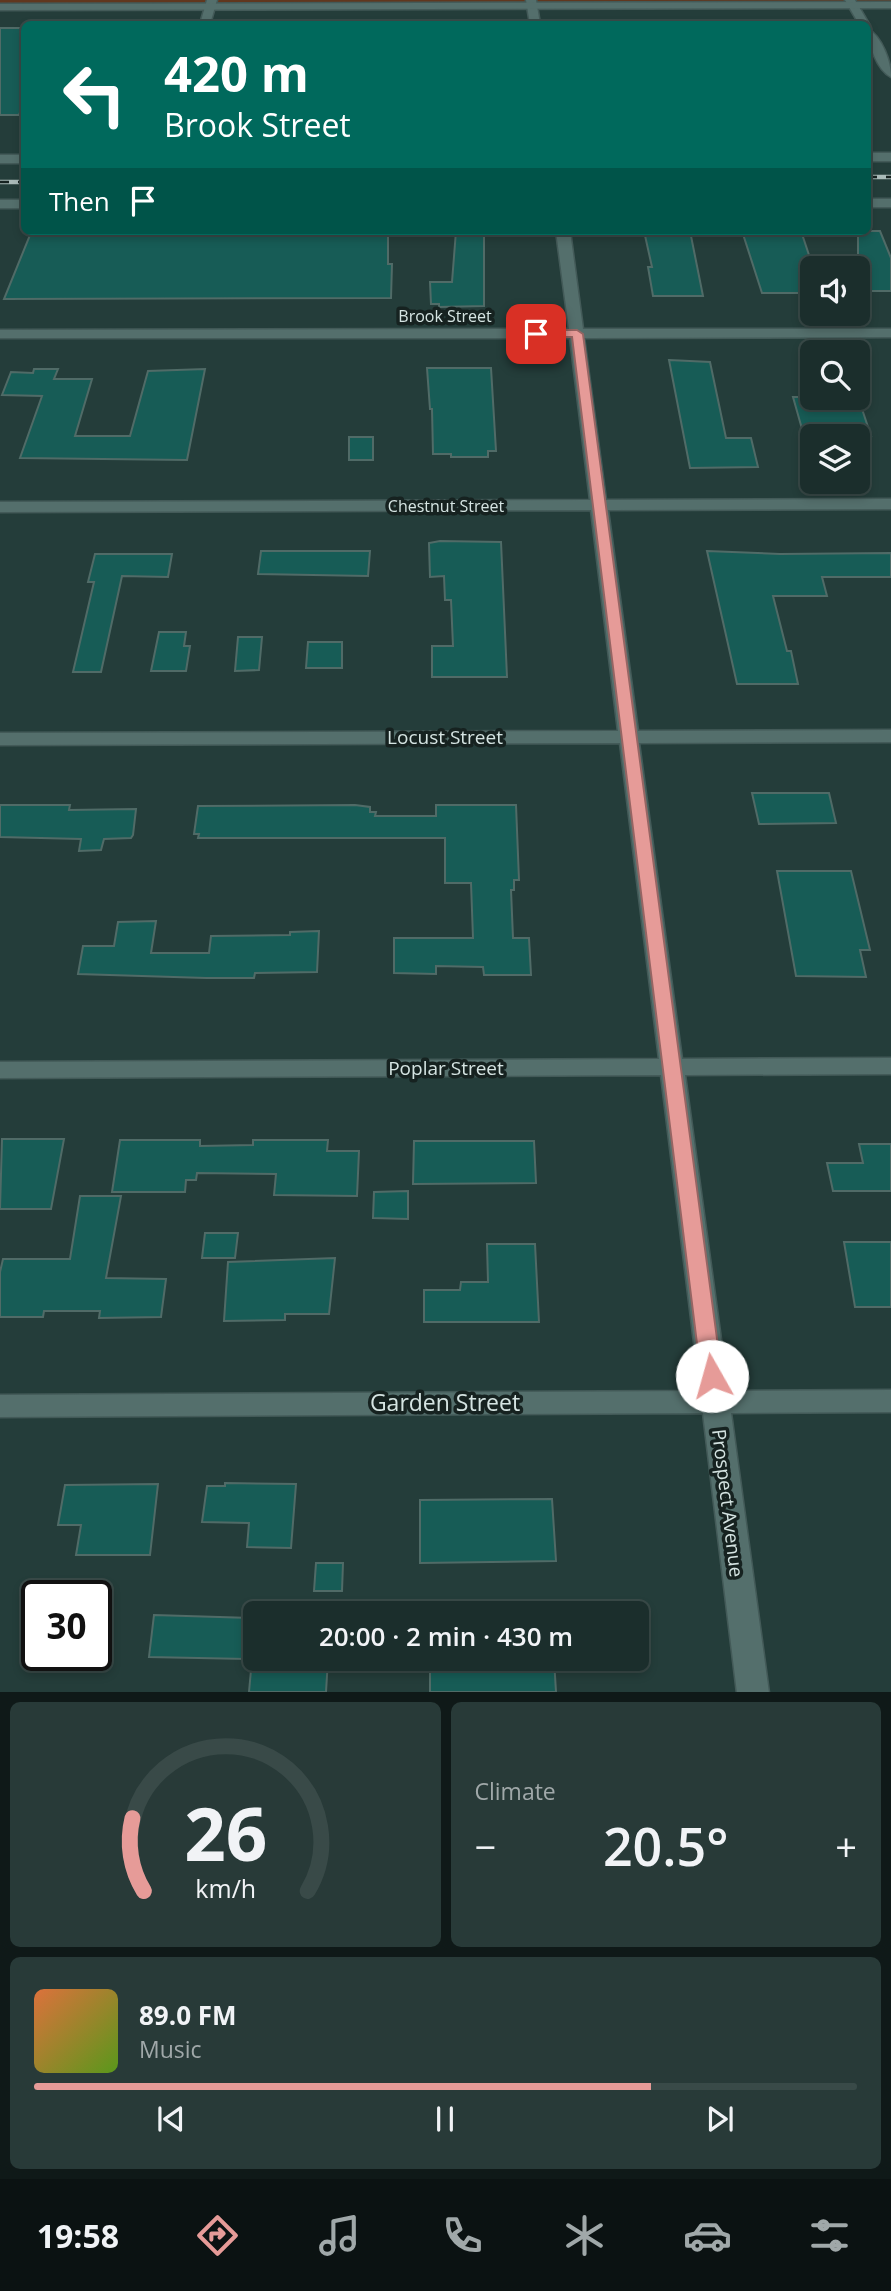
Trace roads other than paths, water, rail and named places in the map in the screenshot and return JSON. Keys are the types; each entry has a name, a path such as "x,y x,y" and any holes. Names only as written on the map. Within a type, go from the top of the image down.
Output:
{"street":[{"path":"851,2 862,21"},
{"path":"0,7 211,3 851,2 891,5"},
{"path":"206,21 211,3"},
{"path":"532,3 535,21"},
{"path":"871,38 891,74"},
{"path":"871,157 891,157"},
{"path":"0,159 21,159"},
{"path":"871,203 891,203"},
{"path":"0,204 21,204"},
{"name":"Prospect Avenue","path":"564,235 753,1692"},
{"name":"Brook Street","path":"0,334 891,333"},
{"name":"Chestnut Street","path":"0,507 891,504"},
{"name":"Locust Street","path":"0,739 891,736"},
{"name":"Poplar Street","path":"0,1070 891,1066"},
{"name":"Garden Street","path":"0,1405 891,1401"}],"railway":[{"path":"871,177 891,177"},
{"path":"0,182 21,182"}]}
